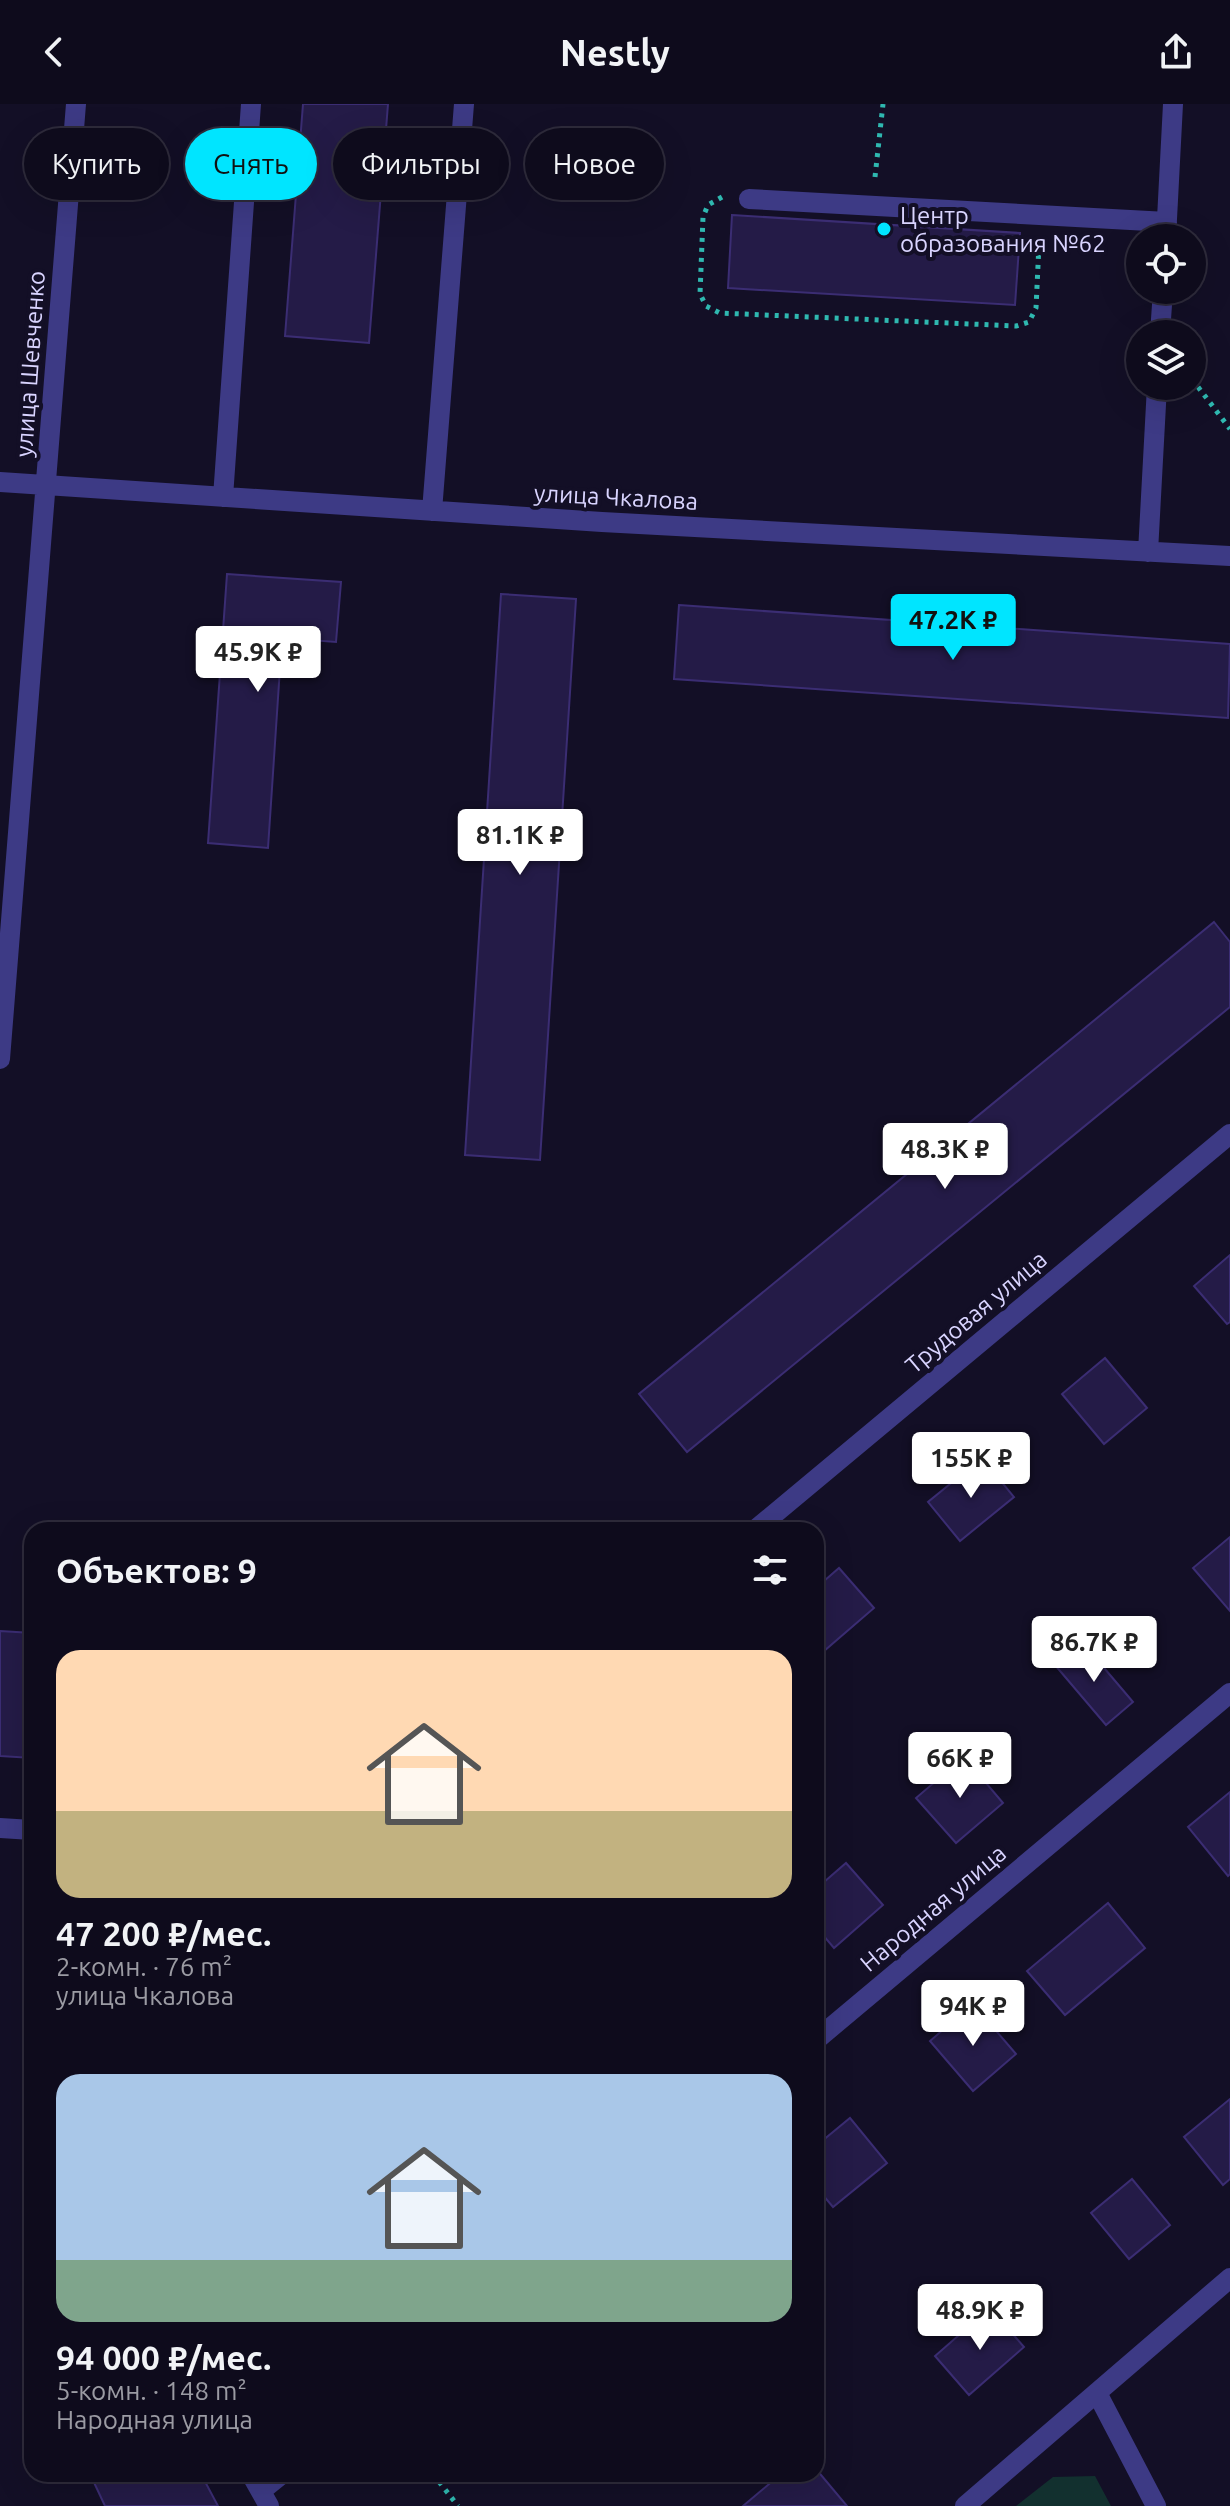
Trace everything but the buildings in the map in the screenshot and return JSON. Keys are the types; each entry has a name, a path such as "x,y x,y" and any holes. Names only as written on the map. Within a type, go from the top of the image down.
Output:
{"street":[{"name":"улица Шевченко","path":"0,1059 5,945 47,485 76,104"},
{"path":"223,497 251,104"},
{"path":"432,511 464,104"},
{"path":"1166,224 1173,104"},
{"path":"749,199 1040,215 1126,225"},
{"path":"1148,552 1156,400"},
{"name":"улица Чкалова","path":"0,482 432,511 1230,556"},
{"name":"Трудовая улица","path":"765,1522 1230,1134"},
{"name":"Народная улица","path":"824,2033 1230,1693"},
{"path":"0,1828 24,1830"},
{"path":"965,2506 1230,2278"},
{"path":"1097,2393 1156,2506"}],"path":[{"path":"872,206 883,104"},
{"path":"749,199 722,197 708,205 703,217 700,294 706,306 720,313 1016,326 1029,322 1036,308 1040,215"},
{"path":"1206,397 1230,429"},
{"path":"439,2482 458,2506"}],"green space":[{"path":"1095,2476 1111,2506 1016,2506 1053,2477"}],"place":[{"name":"Центр образования №62","path":"884,229"}]}
